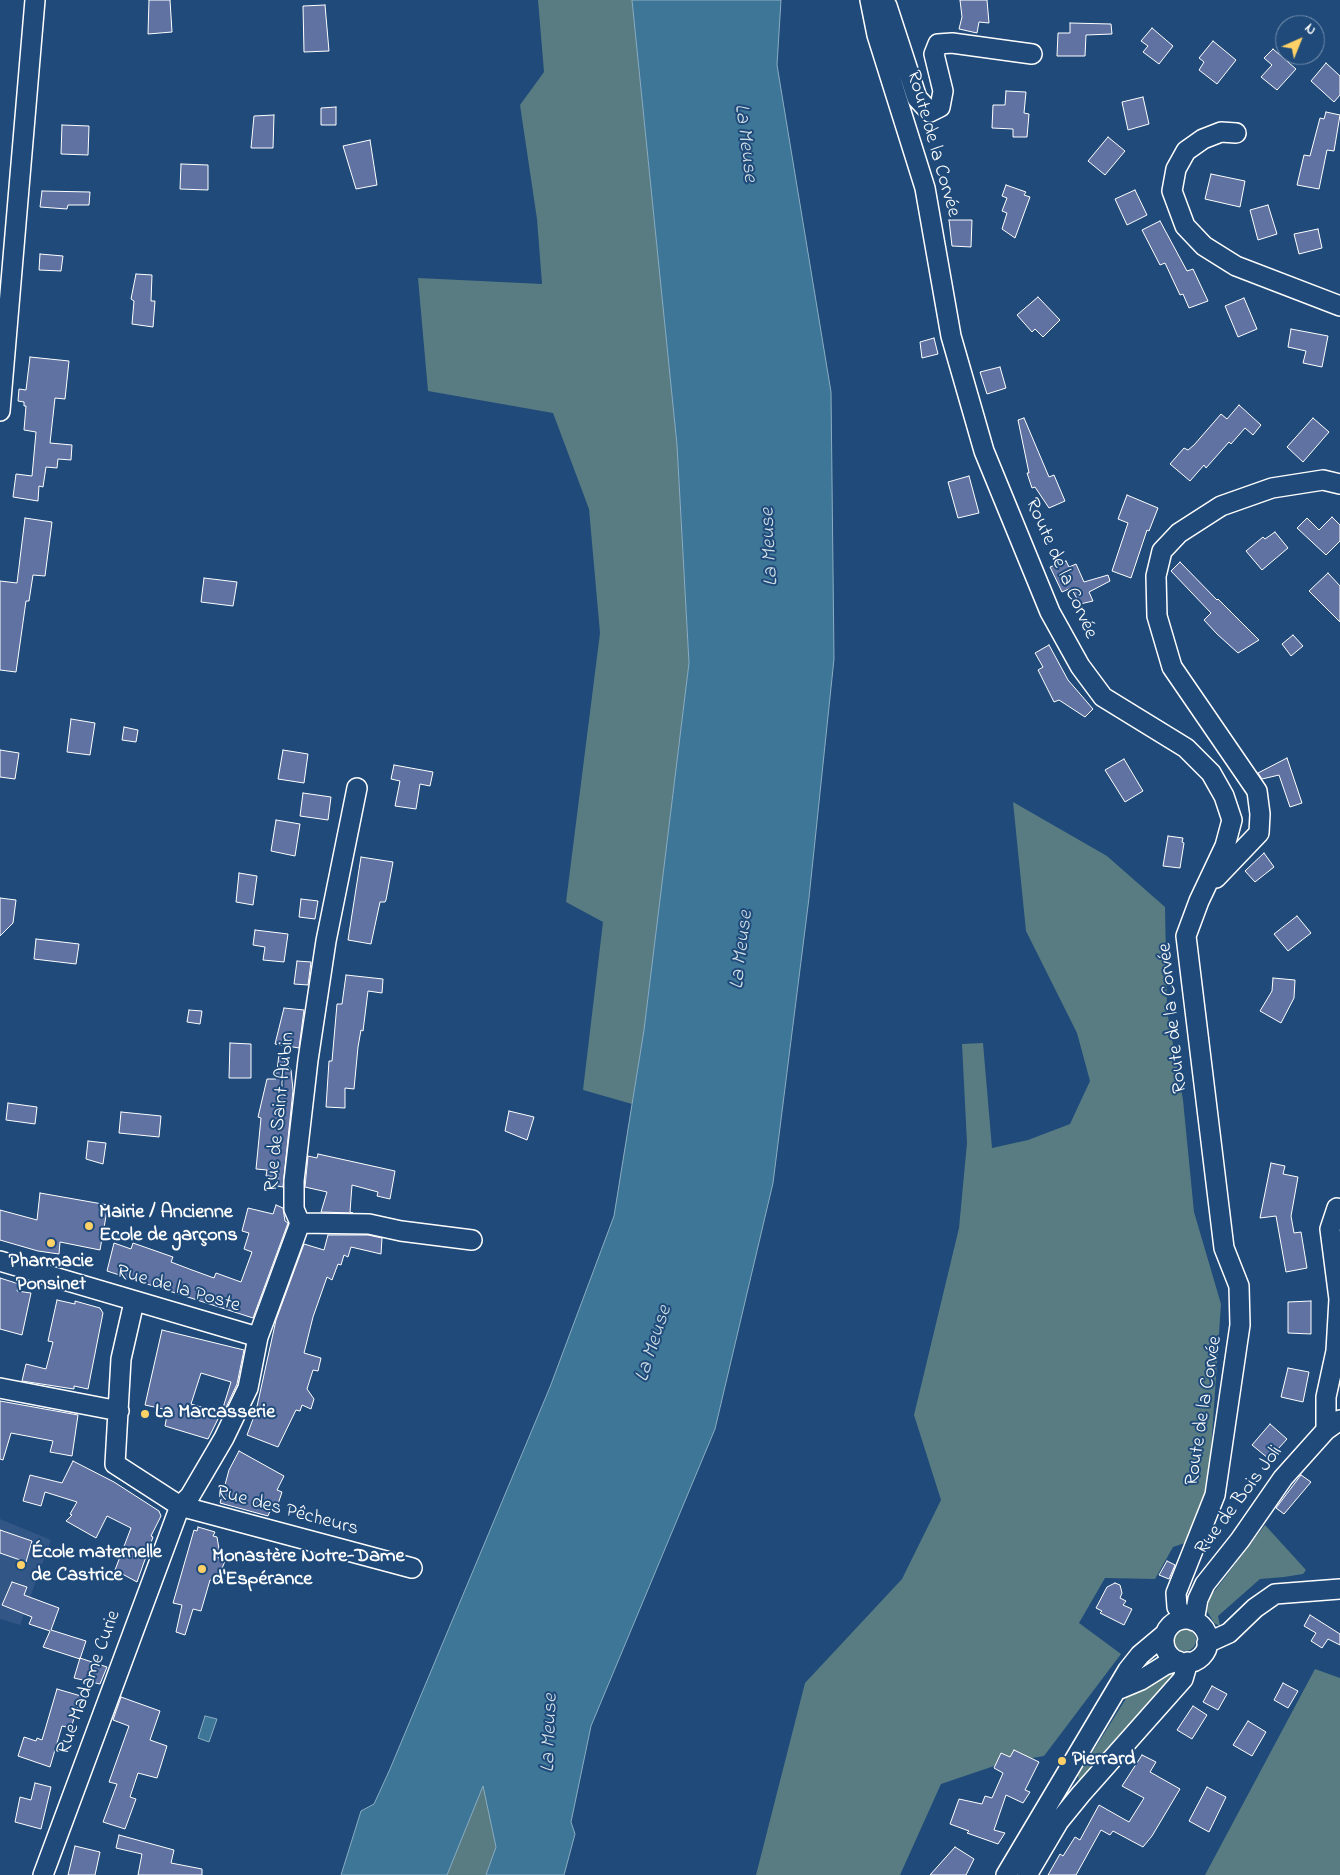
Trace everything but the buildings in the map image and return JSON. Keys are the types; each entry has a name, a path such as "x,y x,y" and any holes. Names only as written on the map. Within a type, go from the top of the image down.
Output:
{"street":[{"path":"0,411 35,0"},
{"name":"Route de la Corvée","path":"870,0 877,35 925,188 952,336 984,451 1050,612 1080,666 1103,697 1186,748 1211,773 1224,796 1232,820 1225,846 1186,936 1224,1248 1239,1286 1240,1325 1215,1496 1176,1593 1177,1607 1190,1620"},
{"path":"875,0 887,6 917,98 930,112 940,107 943,91 934,54 938,44 952,43 1032,54"},
{"path":"1236,133 1221,132 1203,139 1186,151 1176,169 1172,191 1185,226 1204,246 1236,266 1340,306"},
{"path":"1204,891 1259,833 1260,814 1257,791 1172,667 1158,616 1156,576 1162,551 1179,533 1221,506 1272,488 1323,480 1340,484"},
{"name":"Rue de Saint-Aubin","path":"300,1223 294,1209 294,1181 308,1060 326,941 357,788"},
{"path":"1333,1425 1326,1397 1336,1351 1339,1298 1330,1229 1337,1208"},
{"path":"180,1506 190,1496 224,1438 248,1388 258,1337 300,1223 369,1224 401,1231 472,1240"},
{"name":"Rue de la Poste","path":"0,1261 258,1337"},
{"path":"0,1388 119,1412 121,1359 134,1302"},
{"name":"Rue des Pêcheurs","path":"119,1412 115,1464 180,1506 412,1568"},
{"name":"Rue de Bois Joli","path":"1190,1620 1205,1584 1240,1540 1283,1478 1333,1425"},
{"name":"Rue Madame Curie","path":"43,1875 180,1506"},
{"path":"1207,1643 1229,1633 1255,1608 1275,1594 1340,1589"},
{"path":"1006,1875 1128,1670 1140,1655 1165,1634 1173,1623 1190,1620 1204,1630 1207,1643 1201,1656 1165,1664 1141,1680 1117,1690"},
{"path":"1165,1634 1165,1647 1172,1658 1183,1661"},
{"path":"1027,1875 1060,1820 1080,1794 1183,1679 1183,1661"}],"shaded area":[{"name":"École maternelle de Castrice","path":"0,1519 51,1540 20,1625 0,1619"}],"green space":[{"path":"538,0 632,0 677,445 689,663 644,1030 632,1104 583,1090 603,922 566,902 600,633 589,509 553,413 428,391 418,278 542,284 537,219 520,105 544,72"},
{"path":"1013,802 1107,856 1165,907 1167,1011 1183,1100 1194,1212 1221,1304 1208,1494 1188,1542 1173,1547 1155,1579 1105,1578 1079,1623 1121,1654 1044,1756 1003,1763 941,1784 900,1875 756,1875 805,1683 902,1579 941,1500 914,1415 959,1228 967,1143 962,1044 983,1043 992,1148 1028,1140 1070,1124 1090,1081 1077,1033 1026,931"},
{"path":"1265,1525 1306,1570 1303,1574 1260,1579 1218,1616 1220,1626 1214,1623 1207,1611 1210,1597"},
{"path":"1185,1629 1193,1632 1196,1640 1193,1648 1185,1651 1177,1648 1174,1640 1177,1632"},
{"path":"1315,1669 1340,1678 1340,1875 1205,1875"},
{"path":"1164,1671 1174,1674 1177,1678 1096,1768 1079,1782 1078,1775 1127,1697"},
{"path":"483,1785 496,1847 486,1875 447,1875"}],"water":[{"name":"La Meuse","path":"632,0 781,0 777,65 831,392 834,659 809,898 773,1183 715,1429 591,1726 571,1822 575,1834 564,1875 486,1875 496,1847 483,1786 447,1875 341,1875 361,1811 374,1804 390,1769 550,1387 614,1216 644,1030 689,663 677,445"},
{"path":"205,1716 217,1719 209,1742 198,1738"}],"place":[{"name":"Mairie / Ancienne Ecole de garçons","path":"89,1226"},
{"name":"Pharmacie Ponsinet","path":"51,1243"},
{"name":"La Marcasserie","path":"145,1414"},
{"name":"École maternelle de Castrice","path":"21,1565"},
{"name":"Monastère Notre-Dame d'Espérance","path":"202,1569"},
{"name":"Pierrard","path":"1062,1761"}]}
